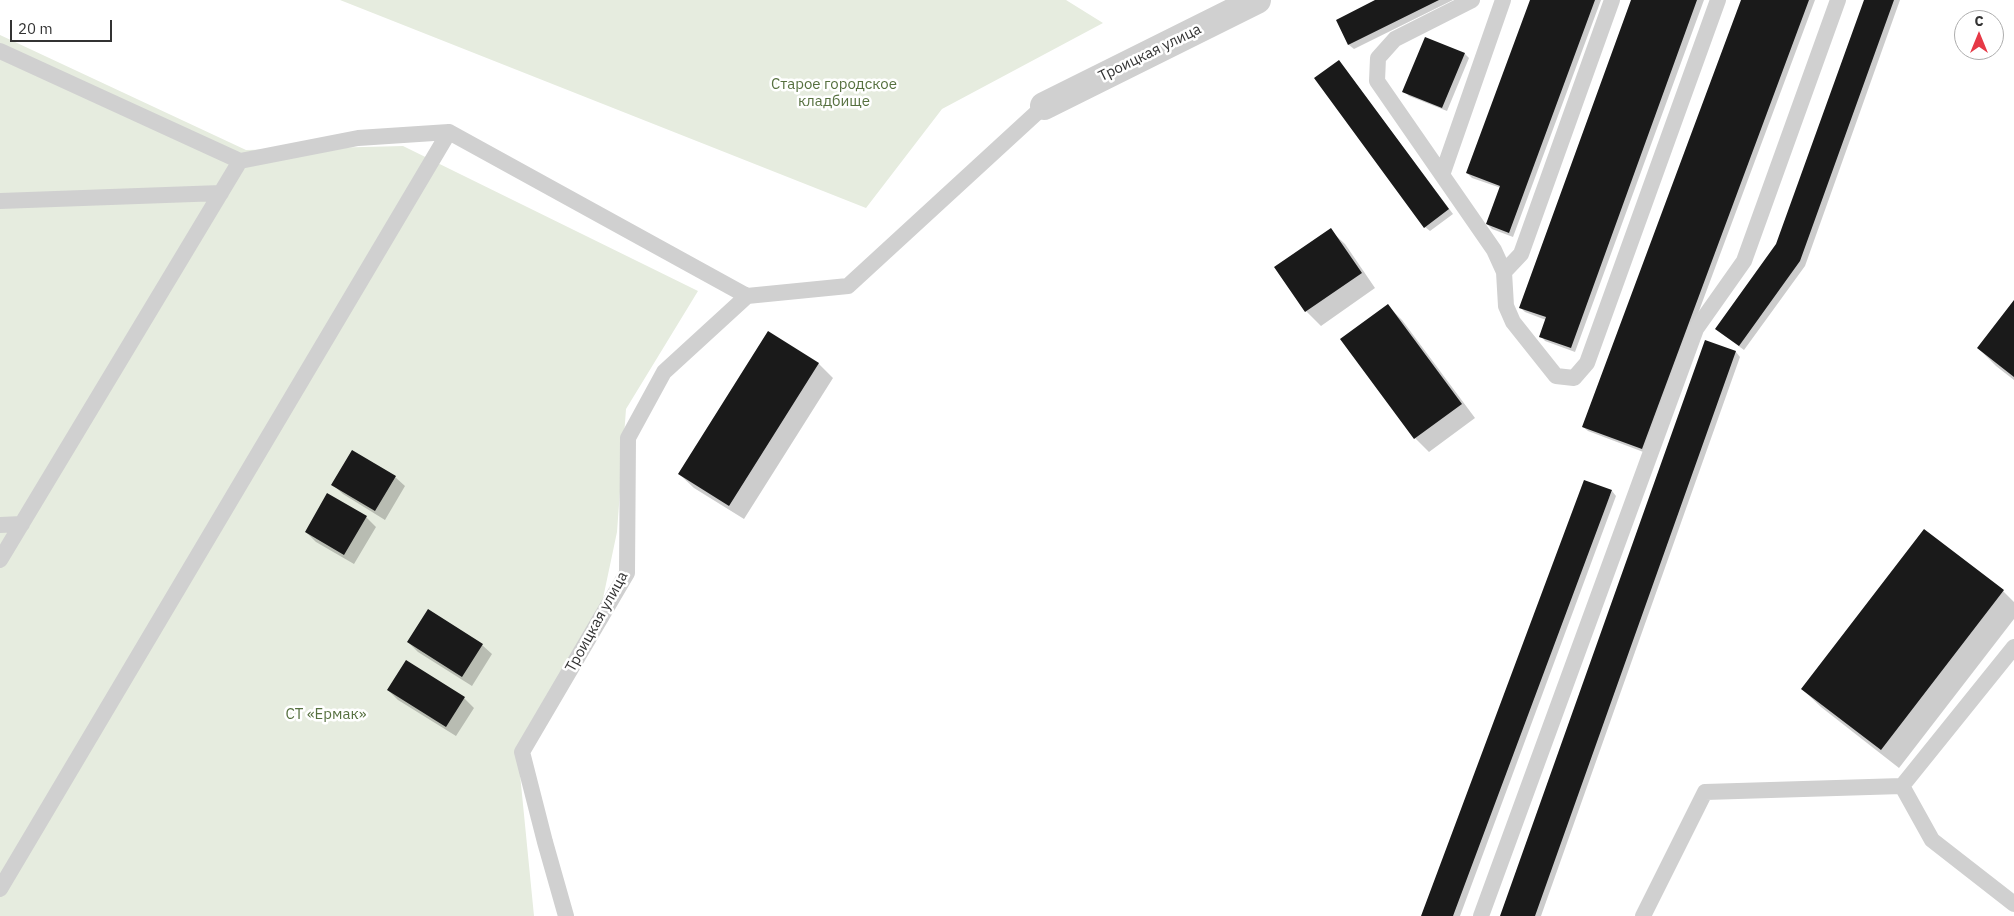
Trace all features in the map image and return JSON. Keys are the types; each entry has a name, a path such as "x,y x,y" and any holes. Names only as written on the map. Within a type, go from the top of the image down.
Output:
{"street":[{"name":"Троицкая улица","path":"1044,106 1256,0"}],"lane":[{"path":"1472,0 1395,39 1378,58 1377,81 1494,250 1504,272 1506,306 1513,322 1556,376 1574,378 1587,363 1718,0"},
{"path":"1442,175 1503,0"},
{"path":"1504,272 1521,254 1612,0"},
{"path":"1481,916 1696,329 1744,261 1838,0"},
{"path":"0,51 240,161 358,138 449,132 747,296 848,286 1044,106"},
{"path":"0,889 449,132"},
{"path":"0,560 240,161"},
{"path":"0,201 221,193"},
{"name":"Троицкая улица","path":"566,916 522,752 627,573 628,438 664,372 747,296"},
{"path":"0,525 22,524"},
{"path":"1650,913 1705,792 1902,786 2014,647"},
{"path":"1902,786 1932,840 2014,904"}],"green space":[{"name":"Старое городское кладбище","path":"340,0 1066,0 1103,23 942,109 866,208"},
{"name":"СТ «Ермак»","path":"0,35 246,150 403,146 698,291 626,409 617,532 602,603 519,764 534,916 0,916"}],"building":[{"path":"1375,0 1439,0 1348,45 1336,20"},
{"path":"1530,0 1595,0 1509,233 1486,224 1500,186 1466,173"},
{"path":"1631,0 1697,0 1571,348 1539,337 1546,317 1519,308"},
{"path":"1741,0 1809,0 1642,449 1582,427"},
{"path":"1864,0 1894,0 1800,261 1739,346 1715,329 1776,244"},
{"path":"1425,37 1465,53 1442,108 1402,92"},
{"path":"1339,60 1449,209 1424,228 1314,78"},
{"path":"1331,228 1362,273 1305,312 1274,267"},
{"path":"2014,300 2014,377 1977,348"},
{"path":"1388,304 1462,404 1414,439 1340,339"},
{"path":"768,331 819,363 729,506 678,474"},
{"path":"1705,340 1736,351 1535,916 1500,916"},
{"path":"352,450 396,476 375,511 331,485"},
{"path":"1584,480 1612,490 1453,916 1421,916"},
{"path":"327,493 367,516 344,555 305,532"},
{"path":"1924,529 2004,590 1881,750 1801,689"},
{"path":"428,609 483,644 462,677 407,642"},
{"path":"406,660 465,697 446,727 387,690"}]}
